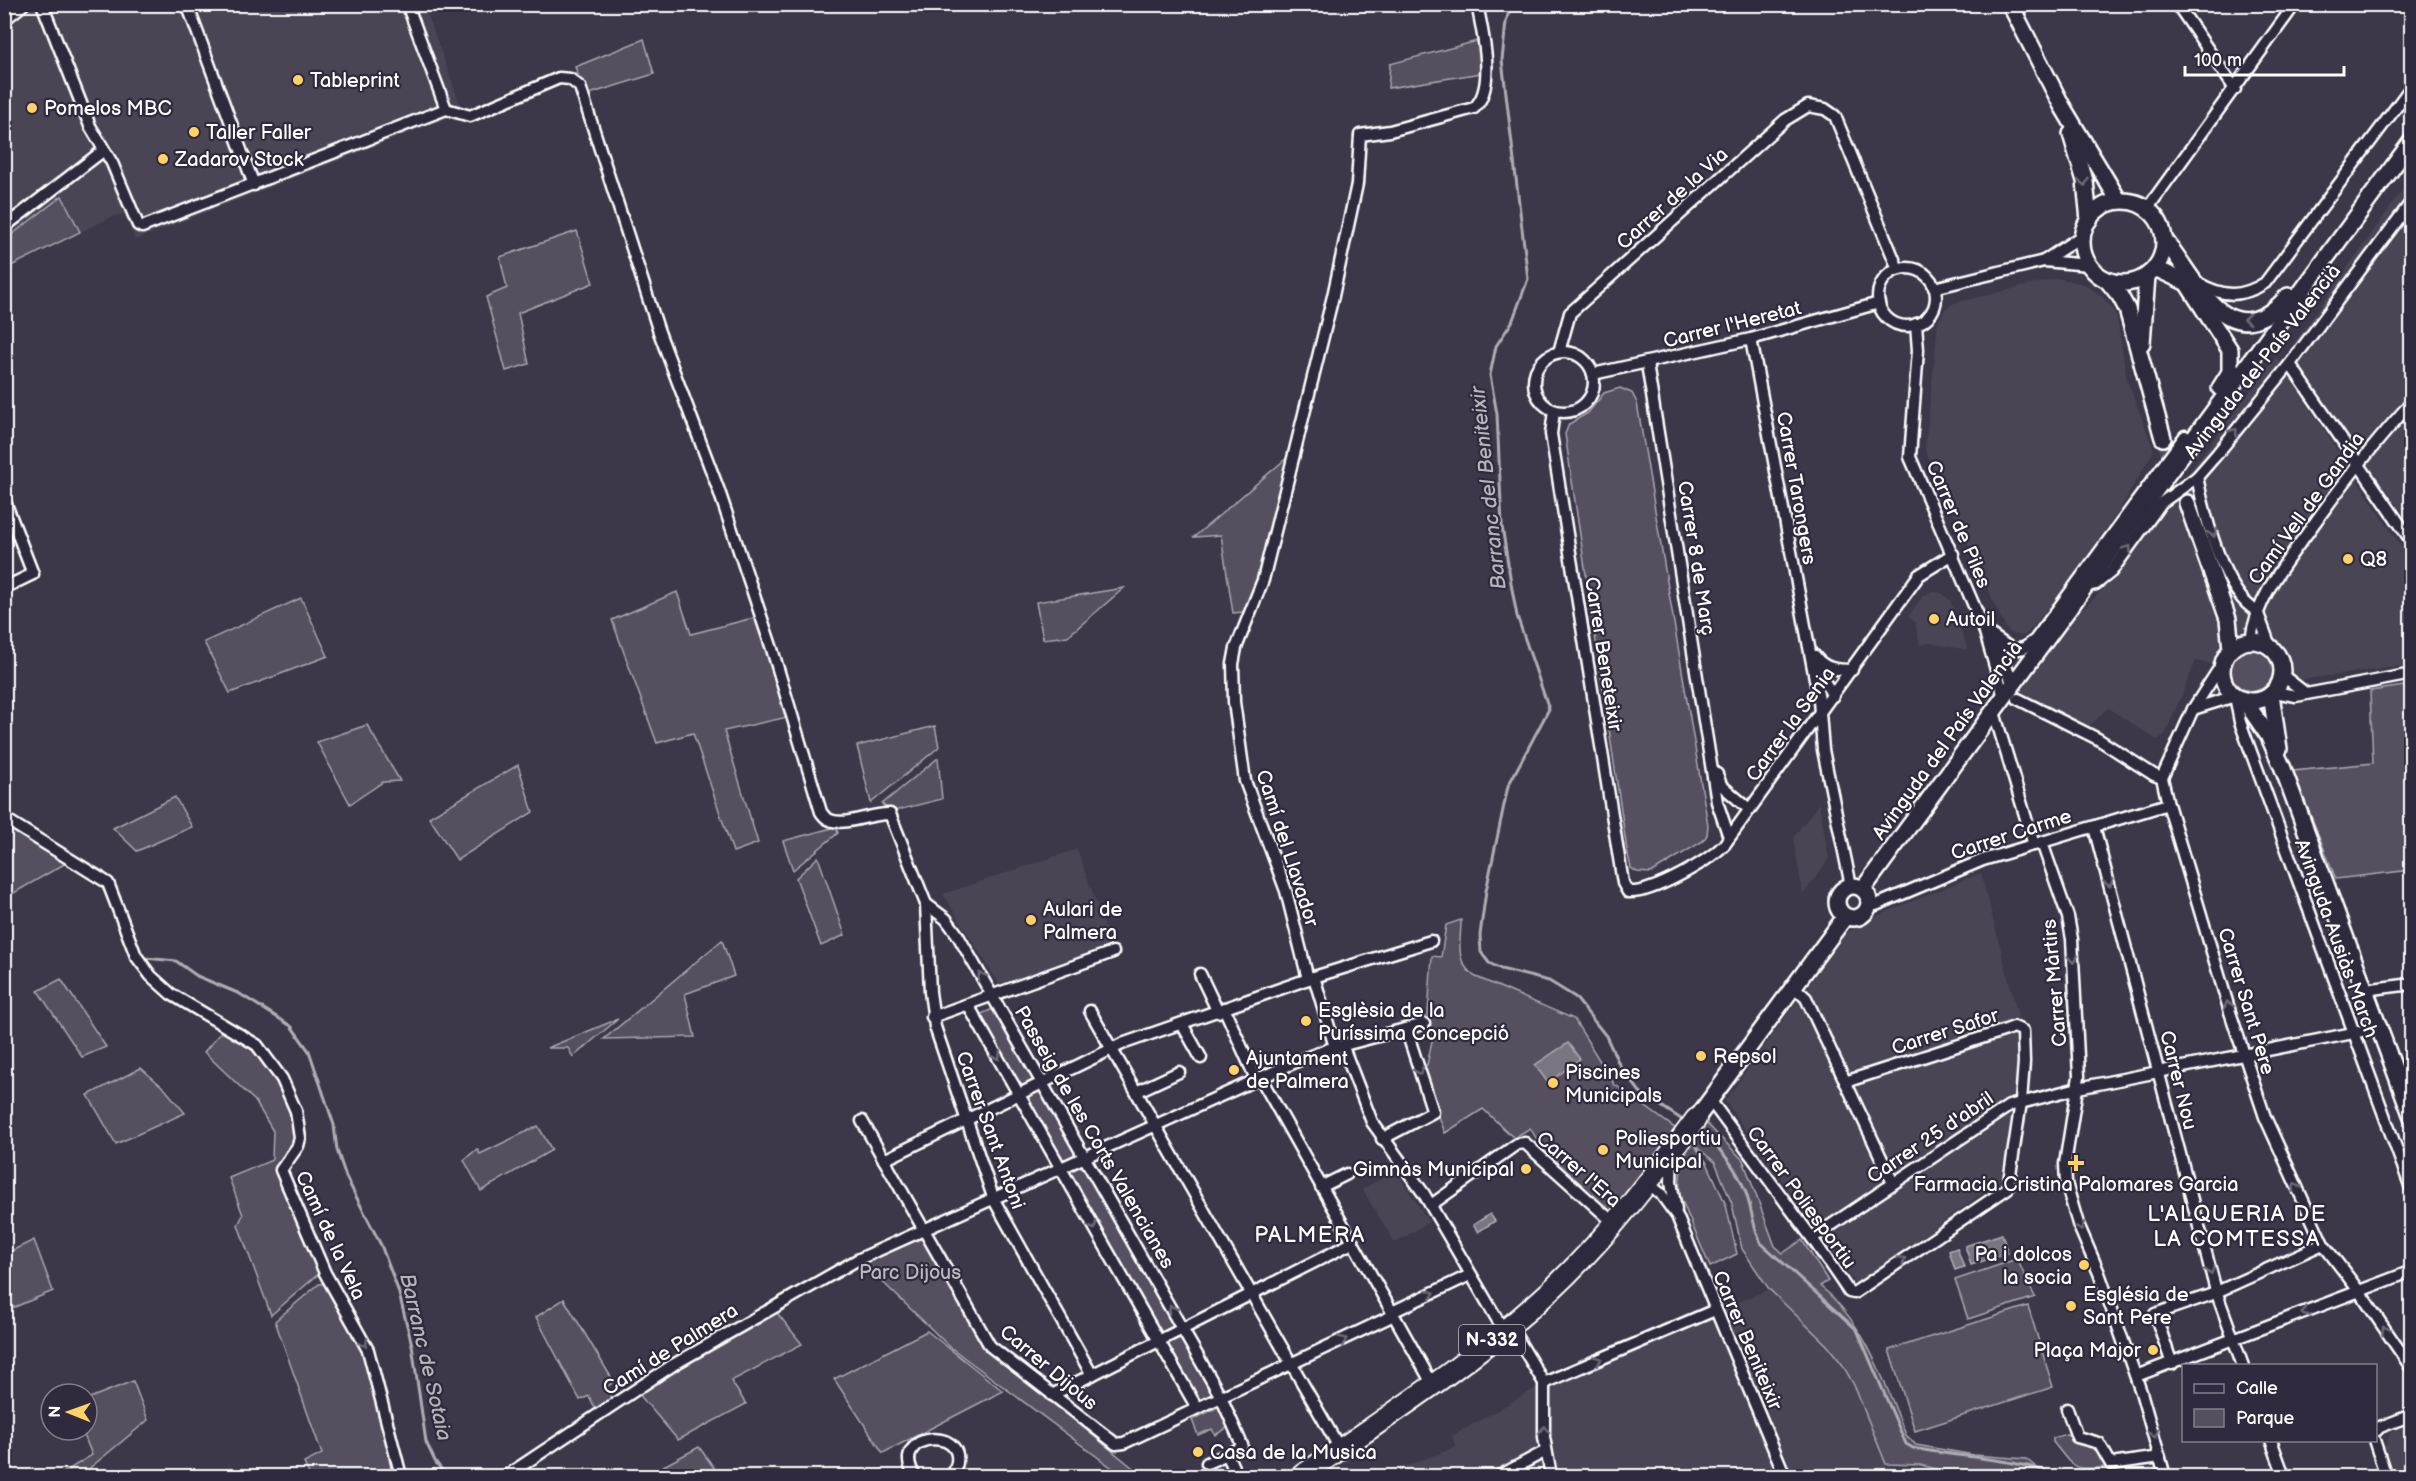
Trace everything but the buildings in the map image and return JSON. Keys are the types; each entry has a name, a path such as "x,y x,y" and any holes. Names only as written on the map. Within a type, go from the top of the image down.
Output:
{"highway":[{"name":"N-332","path":"1301,1476 1433,1385 1507,1328 1555,1286 1615,1224 1696,1119"}],"street":[{"path":"4,20 24,4"},
{"path":"42,4 90,126 104,150 138,225 142,227 446,109 407,4"},
{"path":"187,4 254,185"},
{"name":"Camí del Llavador","path":"1477,4 1486,48 1484,91 1478,105 1390,131 1360,135 1358,184 1333,296 1263,580 1236,648 1232,677 1245,781 1286,891 1311,978 1362,1102 1382,1139 1431,1205 1470,1275 1544,1383"},
{"path":"2010,4 2062,106 2119,201"},
{"path":"2177,4 2235,89"},
{"path":"2147,209 2295,4"},
{"name":"Carrer Sant Antoni","path":"446,109 470,116 559,78 570,79 580,87 659,332 719,491 772,649 821,813 826,820 834,823 878,813 890,814 926,904 932,1017 994,1200 1092,1375"},
{"path":"2195,281 2221,294 2230,295 2252,291 2265,283 2412,86"},
{"name":"Carrer de la Via","path":"1559,352 1570,313 1785,120 1808,106 1825,109 1835,116 1898,270"},
{"path":"2062,106 2085,181 2089,220"},
{"path":"2163,438 2127,309 2107,280 2089,265 2083,250 2083,234 2089,220 2102,207 2119,201 2139,204 2147,209 2159,222 2164,239 2216,310 2227,316 2247,320 2267,315 2299,284 2370,188 2386,176 2412,141"},
{"path":"4,227 104,150"},
{"name":"Avinguda del País Valencià","path":"1984,629 2013,650 2028,645 2148,485 2186,442 2386,176"},
{"name":"Avinguda del País Valencià","path":"2085,586 2096,584 2111,572 2161,503 2197,477 2290,364 2412,201"},
{"path":"2044,261 2083,234"},
{"path":"2142,367 2142,322 2151,272 2163,254 2164,239"},
{"path":"1935,288 2044,261 2089,265"},
{"path":"1916,269 1930,279 1935,288 1933,310 1917,324 1897,324 1888,319 1879,303 1882,282 1898,270 1916,269"},
{"path":"2107,280 2127,284 2151,272 2187,283 2230,350 2230,372 2186,442"},
{"name":"Carrer l'Heretat","path":"1593,375 1751,339 1879,303"},
{"name":"Carrer de Piles","path":"1917,324 1918,350 1910,457 1984,629 2005,663 2012,694"},
{"name":"Carrer Tarongers","path":"1751,339 1819,700 1823,750 1857,888"},
{"path":"1559,352 1568,352 1584,359 1593,375 1592,393 1581,408 1563,412 1554,411 1539,400 1535,392 1534,375 1544,359 1559,352"},
{"name":"Carrer 8 de Març","path":"1647,364 1717,802 1729,837"},
{"path":"2290,364 2412,542"},
{"name":"Camí Vell de Gandia","path":"2251,640 2257,611 2293,553 2357,463 2412,402"},
{"name":"Carrer Beneteixir","path":"1554,411 1551,434 1623,883 1628,892 1638,893"},
{"name":"Avinguda del País Valencià","path":"1857,888 1994,712 2012,694 2085,586 2164,480 2186,442"},
{"path":"2197,477 2201,500 2232,585 2245,604 2257,611"},
{"path":"2148,485 2164,480"},
{"path":"4,499 33,574 4,588"},
{"path":"2187,503 2228,619 2231,649"},
{"name":"Carrer la Senia","path":"1638,893 1703,861 1716,852 1819,716 1919,575 1953,554"},
{"name":"Camí Vell de Gandia","path":"2257,611 2270,646"},
{"path":"2193,709 2239,698 2258,700 2272,693 2282,675 2280,659 2270,646 2251,640 2228,619"},
{"path":"2012,694 2098,739 2162,778 2193,709 2231,649 2251,640"},
{"name":"Carrer Tarongers","path":"1807,643 1822,665 1840,670 1852,670"},
{"name":"Carrer Tarongers","path":"1807,643 1819,674 1833,696"},
{"path":"2222,664 2224,682 2268,735 2282,766 2412,1117"},
{"path":"2272,693 2289,696 2412,674"},
{"path":"2282,675 2304,692"},
{"path":"2272,693 2282,766"},
{"name":"Avinguda Ausiàs March","path":"2239,698 2240,722 2352,1034 2412,1191"},
{"path":"1994,712 2038,844"},
{"name":"Carrer 8 de Març","path":"1710,757 1721,785 1749,809"},
{"name":"Carrer Sant Pere","path":"2162,778 2244,1055 2265,1117 2323,1244 2359,1291 2412,1369"},
{"name":"Carrer Carme","path":"1869,905 1876,905 1959,869 2168,804"},
{"name":"Camí de la Vela","path":"4,818 108,883 136,956 151,976 171,994 257,1045 282,1079 296,1111 300,1138 296,1149 281,1170 325,1273 368,1350 401,1476"},
{"name":"Carrer Nou","path":"2094,827 2216,1291 2243,1364"},
{"name":"Carrer Màrtirs","path":"2038,844 2070,923 2079,1054 2078,1088 2065,1164 2066,1183 2078,1224 2136,1376 2165,1476"},
{"path":"1857,888 1868,896 1869,905 1860,917 1845,917 1838,910 1837,900 1842,890 1857,888"},
{"name":"Passeig de les Corts Valencianes","path":"926,904 952,926 1221,1397 1242,1445 1227,1454"},
{"path":"1696,1119 1845,917"},
{"path":"884,1160 1112,1048 1311,978 1431,941"},
{"path":"932,1017 1113,952"},
{"path":"1200,974 1433,1385"},
{"path":"2364,990 2412,984"},
{"path":"1793,986 1806,998 1893,1183"},
{"path":"968,1005 1197,1408 1292,1364 1470,1275"},
{"path":"1090,1011 1340,1449"},
{"path":"1182,1024 1201,1058"},
{"name":"Camí de Palmera","path":"506,1476 674,1365 857,1260 994,1200 1258,1078 1339,1047 1424,1024"},
{"name":"Carrer Safor","path":"1845,1082 2014,1028 2022,1031 2024,1062 2021,1102"},
{"name":"Carrer 25 d'abril","path":"1812,1238 2009,1106 2078,1088 2378,1028"},
{"path":"1382,1139 1433,1112 1406,1029"},
{"path":"1136,1092 1179,1072"},
{"name":"Carrer Poliesportiu","path":"1710,1100 1849,1292 1854,1293 2008,1188 2021,1102"},
{"name":"Carrer Dijous","path":"862,1121 990,1346 1116,1444 1124,1443 1197,1408"},
{"name":"Carrer l'Era","path":"1431,1205 1517,1144 1525,1143 1615,1224"},
{"name":"Carrer Beniteixir","path":"1677,1146 1672,1191 1677,1216 1785,1476"},
{"path":"1321,1187 1347,1174"},
{"path":"1652,1178 1665,1179 1672,1191"},
{"name":"Carrer Beniteixir","path":"1652,1178 1677,1216"},
{"path":"1052,1395 1352,1243"},
{"path":"2174,1363 2155,1314 2216,1291 2323,1244"},
{"path":"2136,1376 2412,1271"},
{"path":"1551,1476 1546,1451 1544,1383 1716,1310"},
{"path":"2067,1409 2077,1437 2099,1443 2111,1464 2160,1457"},
{"path":"2377,1430 2412,1415"},
{"path":"915,1476 910,1462 911,1454 921,1441 932,1438 940,1439 953,1448 957,1461 952,1476"},
{"path":"2272,1442 2284,1476"},
{"path":"2375,1442 2386,1476"},
{"path":"1499,1476 1546,1451"},
{"path":"1207,1463 1227,1454 1237,1476"}],"shaded area":[{"path":"5,5 424,5 463,112 135,240 124,214 114,216 5,268"},
{"path":"2411,178 2411,524 2287,353"},
{"path":"2058,278 2084,284 2102,296 2113,309 2117,318 2127,380 2154,450 2119,511 2058,596 2027,634 2021,636 2010,633 2006,629 1925,450 1938,322 1945,309 1954,303"},
{"path":"2276,357 2411,561 2411,665 2300,680 2196,661 2165,735 2157,740 2108,708 2088,727 2037,706 2019,693 2077,615 2107,585"},
{"name":"Autoil","path":"1932,591 1942,593 1950,600 1968,650 1929,643 1920,645 1915,622 1908,617 1922,597"},
{"path":"1819,803 1829,859 1803,895 1793,838"},
{"name":"Aulari de Palmera","path":"1077,849 1112,946 999,984 943,894"},
{"path":"1981,873 2018,1015 2015,1098 2003,1178 1856,1285 1725,1101 1845,934 1862,922"},
{"path":"1568,1043 1580,1059 1548,1083 1535,1065"},
{"path":"1396,1171 1429,1222 1395,1243 1362,1189"},
{"path":"1490,1214 1495,1221 1478,1232 1473,1225"},
{"path":"2002,1234 2008,1253 1971,1265 1965,1246"},
{"path":"1957,1248 1964,1267 1955,1270 1949,1251"},
{"path":"1769,1289 1827,1345 1842,1364 1854,1385 1887,1466 1915,1476 1380,1476 1455,1447 1452,1436 1536,1388"},
{"path":"2411,1424 2411,1476 2395,1476 2384,1447 2391,1432"}],"green space":[{"path":"644,39 654,74 586,95 575,67"},
{"path":"1481,40 1481,73 1388,88 1390,64"},
{"path":"62,196 80,232 5,269 5,240"},
{"path":"577,231 593,283 518,313 529,364 506,371 486,297 507,288 500,257"},
{"path":"1620,388 1632,393 1637,403 1708,825 1707,835 1703,841 1651,873 1637,872 1631,868 1627,850 1565,434 1569,424 1588,413 1604,393"},
{"path":"1289,456 1259,578 1243,612 1233,613 1221,535 1194,537"},
{"path":"1124,588 1068,636 1043,639 1036,602"},
{"path":"677,592 691,634 757,617 788,717 724,731 758,843 733,852 693,733 657,743 612,620"},
{"path":"301,598 328,656 230,693 204,642"},
{"path":"2252,649 2267,655 2273,670 2267,685 2252,691 2237,685 2231,670 2237,655"},
{"path":"2411,685 2411,870 2336,879 2293,771 2373,763 2370,691"},
{"path":"367,725 400,781 383,782 350,804 317,742"},
{"path":"935,726 939,747 871,803 857,746"},
{"path":"938,758 942,799 890,812 882,804"},
{"path":"518,765 533,812 457,860 429,817"},
{"path":"175,797 192,827 137,851 113,828"},
{"path":"9,824 68,862 7,897 5,892 5,826"},
{"path":"836,827 838,833 793,870 783,841"},
{"path":"818,857 845,935 821,946 796,878"},
{"path":"1461,920 1461,958 1474,976 1574,1019 1614,1084 1676,1129 1612,1212 1556,1164 1530,1128 1514,1138 1483,1109 1445,1133 1421,1067 1427,1065 1432,1041 1427,1027 1432,956 1441,957 1446,925"},
{"path":"722,940 734,976 685,994 695,1037 604,1039"},
{"path":"61,979 106,1047 82,1057 38,991"},
{"path":"995,1008 1035,1079 1020,1087 979,1015"},
{"path":"618,1019 573,1057 568,1048 547,1048"},
{"path":"226,1026 251,1049 277,1079 295,1113 297,1129 294,1145 275,1166 322,1271 271,1315 238,1225 243,1215 229,1178 272,1160 273,1131 255,1101 204,1052"},
{"path":"141,1068 165,1089 185,1113 116,1144 88,1095"},
{"path":"1042,1089 1079,1154 1062,1163 1026,1098"},
{"path":"1705,1122 1743,1160 1775,1246 1783,1253 1802,1240 1828,1281 1820,1286 1836,1301 1862,1336 1881,1374 1906,1435 1916,1445 1974,1455 2026,1459 2047,1476 1963,1476 1921,1465 1886,1464 1854,1385 1842,1364 1827,1345 1769,1289 1742,1249 1732,1204 1715,1162 1694,1145 1707,1163 1726,1205 1737,1254 1710,1267 1680,1196 1680,1175 1685,1156"},
{"path":"538,1126 552,1150 481,1191 464,1160 477,1149 480,1154"},
{"path":"1085,1164 1175,1325 1159,1334 1068,1173"},
{"name":"Parc Dijous","path":"922,1238 982,1345 1143,1476 1123,1476 950,1347 863,1263"},
{"path":"34,1240 53,1291 5,1311 5,1254"},
{"path":"2017,1259 2035,1297 1968,1319 1955,1280"},
{"path":"319,1284 327,1284 363,1345 374,1379 392,1475 310,1476 304,1463 322,1454 275,1321"},
{"path":"564,1299 614,1382 606,1387 612,1399 596,1410 589,1396 580,1400 536,1317"},
{"path":"2028,1306 2053,1387 1915,1431 1889,1350"},
{"path":"774,1309 802,1344 731,1381 746,1404 678,1440 637,1392"},
{"path":"927,1331 1003,1391 883,1453 834,1379"},
{"path":"1181,1335 1215,1396 1198,1404 1165,1343"},
{"path":"133,1381 148,1420 80,1476 58,1476 92,1455 87,1442 99,1442 99,1394"},
{"path":"1220,1406 1229,1427 1215,1435 1212,1429 1198,1435 1192,1420"},
{"path":"2066,1434 2097,1446 2106,1467 2079,1468 2074,1466 2053,1442 2053,1438"},
{"path":"699,1447 720,1476 645,1476"}],"waterway":[{"name":"Barranc del Beniteixir","path":"1511,4 1506,22 1502,60 1528,279 1512,322 1496,346 1490,375 1497,414 1502,526 1512,589 1517,616 1549,709 1508,786 1486,891 1480,935 1481,952 1489,963 1501,969 1549,981 1575,997 1606,1036 1619,1064 1640,1092 1684,1121"},
{"name":"Barranc de Sotaia","path":"4,811 11,817"},
{"name":"Barranc de Sotaia","path":"70,853 103,872 109,879"},
{"name":"Barranc de Sotaia","path":"140,954 145,958 176,961 197,976 240,994 291,1026 309,1051 334,1125 337,1150 346,1177 381,1245 398,1290 412,1345 426,1442 435,1461 446,1476"},
{"name":"Barranc del Beniteixir","path":"1697,1130 1720,1150 1738,1175 1746,1193 1761,1243 1857,1330 1906,1444 1913,1448 2025,1465 2061,1476"}],"tunnel":[{"path":"2163,438 2187,503"}],"place":[{"name":"Tableprint","path":"298,80"},
{"name":"Pomelos MBC","path":"32,108"},
{"name":"Taller Faller","path":"194,132"},
{"name":"Zadarov Stock","path":"163,159"},
{"name":"Q8","path":"2348,559"},
{"name":"Autoil","path":"1934,619"},
{"name":"Aulari de Palmera","path":"1031,920"},
{"name":"Esglèsia de la Puríssima Concepció","path":"1306,1021"},
{"name":"Repsol","path":"1701,1056"},
{"name":"Ajuntament de Palmera","path":"1234,1070"},
{"name":"Piscines Municipals","path":"1553,1083"},
{"name":"Poliesportiu Municipal","path":"1603,1150"},
{"name":"Farmacia Cristina Palomares Garcia","path":"2076,1163"},
{"name":"Gimnàs Municipal","path":"1526,1169"},
{"name":"Pa i dolcos la socia","path":"2084,1265"},
{"name":"Església de Sant Pere","path":"2071,1306"},
{"name":"Plaça Major","path":"2153,1350"},
{"name":"Casa de la Musica","path":"1198,1452"}],"district":[{"name":"L'ALQUERIA DE LA COMTESSA","path":"2237,1226"},
{"name":"PALMERA","path":"1310,1234"}]}
